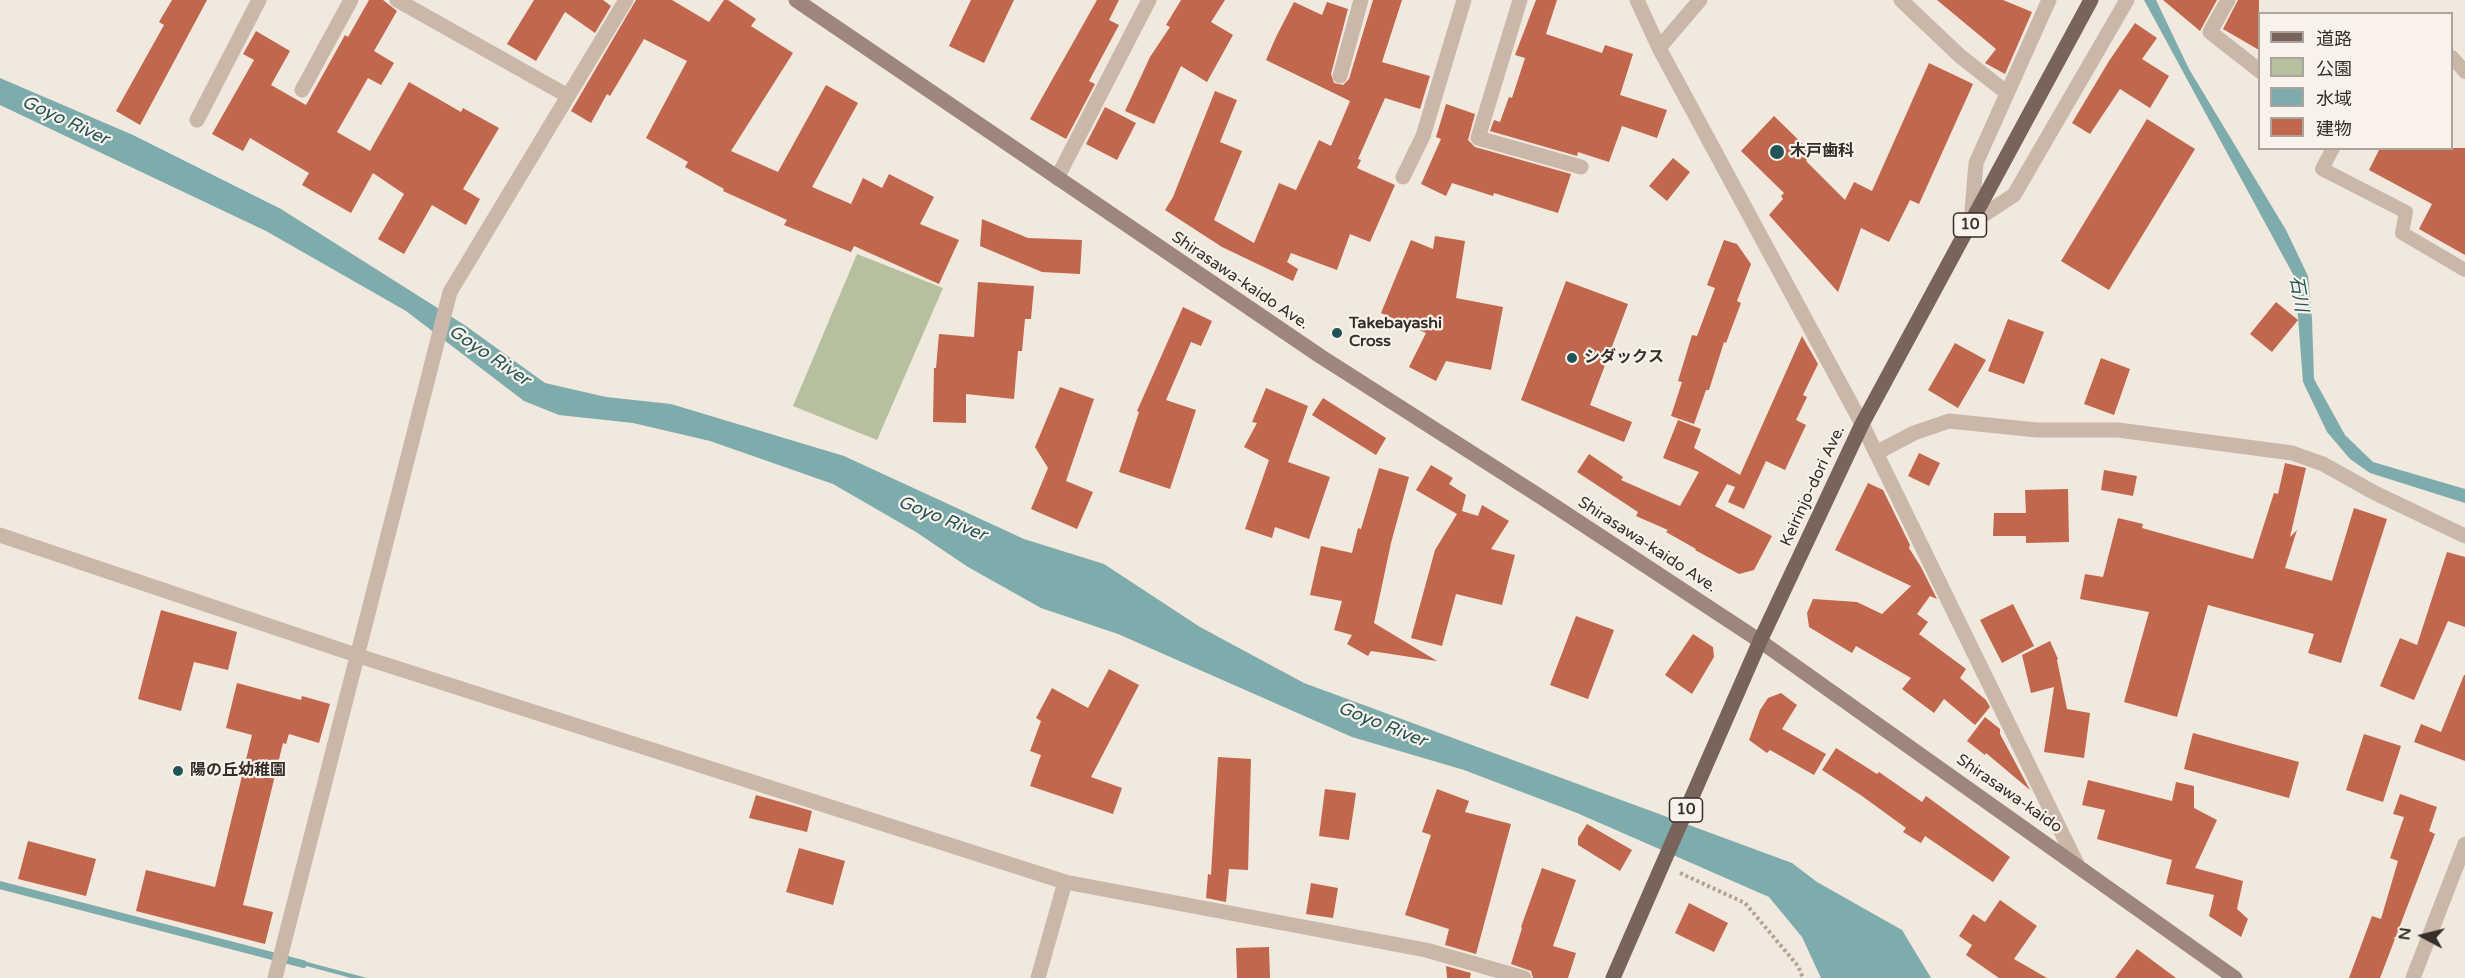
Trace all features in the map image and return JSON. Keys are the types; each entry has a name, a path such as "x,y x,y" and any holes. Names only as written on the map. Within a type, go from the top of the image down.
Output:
{"main road":[{"name":"Shirasawa-kaido Ave.","path":"796,0 1320,356 1760,641"},
{"name":"Keirinjo-dori Ave.","path":"1613,978 1760,641 1862,424 2091,0"},
{"name":"Shirasawa-kaido","path":"1760,641 2235,978"}],"street":[{"path":"197,120 259,0"},
{"path":"302,90 351,0"},
{"path":"397,0 568,96"},
{"path":"275,978 450,292 626,0"},
{"path":"1057,178 1149,0"},
{"path":"1340,76 1361,0"},
{"path":"1403,177 1423,136 1464,0"},
{"path":"1520,0 1479,138 1581,167"},
{"path":"1637,0 1659,48 1862,424 2078,866"},
{"path":"1659,48 1700,0"},
{"path":"1902,0 1960,56 2007,93"},
{"path":"1971,223 1976,163 2049,0"},
{"path":"1971,223 2014,195 2127,0"},
{"path":"2228,0 2210,32 2258,70"},
{"path":"1876,453 1914,433 1949,421 2037,430 2118,430 2292,453 2323,465 2465,536"},
{"path":"0,535 358,656 1065,882 1426,950 1524,978"},
{"path":"2413,978 2465,844"},
{"path":"1038,978 1065,882"}],"lane":[{"path":"2453,59 2465,72"},
{"path":"2332,150 2322,169 2406,212 2402,233 2465,270"}],"path":[{"path":"1662,864 1745,903 1798,966 1803,978"}],"green space":[{"path":"857,254 943,288 877,440 793,406"}],"water":[{"name":"石川","path":"2144,0 2156,0 2189,69 2286,230 2308,276 2314,379 2345,435 2373,462 2465,489 2465,503 2370,473 2350,459 2327,432 2303,382 2295,278"},
{"name":"Goyo River","path":"0,78 133,135 281,209 466,326 545,383 606,397 671,404 844,456 1024,539 1104,564 1200,627 1304,683 1792,863 1817,882 1902,930 1931,978 1821,978 1802,937 1769,897 1577,813 1464,770 1352,737 1118,634 1041,608 968,567 916,532 833,484 710,441 633,423 559,415 524,401 406,311 266,231 0,105"},
{"path":"296,959 367,978 351,978 295,963"}],"building":[{"path":"172,0 207,0 140,125 116,111 164,25 159,22"},
{"path":"369,0 383,0 397,11 374,51 394,63 381,85 368,78 337,132 370,151 409,82 461,112 463,108 499,128 463,189 480,199 466,225 432,205 404,254 378,239 404,194 373,173 351,213 302,185 309,173 250,138 243,151 212,134 254,60 243,54 256,31 290,51 271,85 306,105 345,35 348,37"},
{"path":"534,0 603,0 611,6 595,33 565,12 536,61 507,44"},
{"path":"636,0 672,0 709,22 724,0 728,0 756,19 751,26 793,53 731,151 778,172 826,85 858,103 812,187 851,204 863,178 882,188 889,174 934,197 920,224 959,240 939,284 854,246 851,252 784,225 787,220 723,191 724,189 685,167 688,162 646,138 687,61 644,39 610,96 607,94 591,123 571,111"},
{"path":"971,0 1014,0 984,63 949,46"},
{"path":"1097,0 1119,0 1109,20 1119,25 1089,81 1095,84 1066,139 1030,119"},
{"path":"1181,0 1225,0 1211,22 1233,35 1207,82 1181,66 1154,124 1125,111 1150,57 1170,27 1166,25"},
{"path":"1373,0 1402,0 1382,62 1430,76 1420,109 1385,98 1358,159 1361,160 1357,168 1395,185 1370,242 1350,234 1337,270 1291,253 1287,262 1298,269 1293,281 1222,247 1165,210 1173,197 1215,91 1237,100 1220,142 1242,151 1214,220 1254,243 1279,183 1296,190 1319,140 1331,146 1350,101 1266,60 1276,37 1294,2 1322,15 1327,2 1348,9 1331,74 1334,83 1343,85 1349,79"},
{"path":"1536,0 1557,0 1546,34 1602,53 1605,45 1633,54 1620,95 1667,110 1657,138 1622,126 1609,162 1578,152 1577,156 1490,131 1494,120 1500,122 1509,97 1512,98 1525,58 1515,55"},
{"path":"1937,0 2003,0 2032,12 2005,74 1985,63 1996,49"},
{"path":"2163,0 2217,0 2200,31"},
{"path":"2238,0 2259,0 2258,49 2223,29"},
{"path":"2135,23 2157,38 2142,59 2169,76 2150,108 2120,89 2090,134 2072,123"},
{"path":"1929,63 1973,84 1919,204 1910,200 1889,242 1861,228 1838,292 1769,215 1783,199 1781,196 1784,193 1741,151 1774,116 1813,154 1806,161 1845,200 1854,182 1872,191"},
{"path":"1446,104 1475,114 1468,140 1475,147 1571,174 1558,213 1494,193 1493,196 1452,183 1446,196 1421,184 1441,139 1436,137"},
{"path":"1105,107 1136,123 1117,160 1086,144"},
{"path":"2147,119 2195,149 2109,290 2061,261"},
{"path":"2465,148 2465,255 2419,229 2432,204 2369,170 2379,150"},
{"path":"1673,158 1690,172 1667,201 1649,186"},
{"path":"982,219 1028,238 1082,240 1080,274 1042,272 980,246"},
{"path":"1435,236 1465,241 1456,298 1503,307 1491,370 1446,361 1436,381 1409,367 1426,333 1381,313 1411,240 1433,249"},
{"path":"1724,240 1737,244 1751,264 1737,301 1741,303 1694,424 1671,416 1682,382 1678,381 1692,335 1697,336 1715,288 1707,285"},
{"name":"シダックス","path":"1566,281 1628,304 1590,405 1632,422 1624,442 1521,400"},
{"path":"978,282 1034,286 1031,319 1025,319 1022,351 1018,351 1014,399 966,394 966,423 933,422 934,368 936,368 939,334 974,337"},
{"path":"2276,302 2298,320 2272,352 2250,334"},
{"path":"1183,307 1212,321 1201,346 1191,342 1166,400 1196,410 1170,489 1119,472 1139,412 1137,411"},
{"path":"2008,319 2044,332 2024,384 1988,371"},
{"path":"1802,336 1818,364 1803,395 1807,397 1796,420 1806,425 1785,470 1766,461 1744,509 1728,502 1735,487 1727,484 1715,506 1772,536 1754,570 1739,574 1695,550 1666,532 1668,530 1636,516 1638,512 1577,472 1589,454 1623,477 1621,480 1680,506 1699,472 1663,458 1678,420 1701,429 1694,448 1740,475"},
{"path":"1955,343 1986,360 1958,408 1928,390"},
{"path":"2101,358 2130,369 2114,415 2084,404"},
{"path":"1060,387 1094,399 1066,481 1093,492 1077,529 1031,509 1048,468 1035,447"},
{"path":"1266,388 1308,406 1288,462 1330,477 1309,539 1275,527 1272,538 1245,529 1269,460 1244,447 1257,423 1252,422"},
{"path":"1323,398 1386,438 1376,455 1312,415"},
{"path":"1919,453 1940,463 1929,486 1908,476"},
{"path":"2285,463 2306,468 2290,537 2297,530 2285,568 2332,581 2354,508 2387,519 2341,663 2308,653 2314,634 2208,605 2177,717 2124,702 2149,612 2080,599 2085,574 2103,577 2118,518 2143,524 2142,528 2253,559 2274,493 2278,494"},
{"path":"1431,465 1453,478 1449,484 1466,495 1462,511 1478,516 1482,505 1509,521 1491,549 1515,555 1502,605 1456,594 1442,646 1411,638 1435,550 1457,514 1416,490"},
{"path":"1379,468 1409,477 1391,543 1374,623 1437,661 1371,651 1368,656 1347,644 1352,635 1334,630 1342,601 1310,595 1321,546 1352,553 1358,528 1361,529"},
{"path":"2104,470 2137,476 2133,496 2101,490"},
{"path":"1868,483 1883,490 1910,545 1909,548 1937,599 1930,596 1917,614 1928,622 1919,634 1966,669 1960,678 1986,700 1990,707 1975,725 1944,699 1934,713 1902,689 1911,678 1856,646 1852,653 1809,627 1807,613 1813,599 1857,602 1882,614 1911,586 1835,550"},
{"path":"2068,489 2069,542 2026,543 2026,536 1993,536 1994,513 2026,513 2025,490"},
{"path":"2447,552 2465,557 2465,627 2448,621 2414,700 2380,686 2400,638 2417,645"},
{"path":"2013,604 2034,646 2002,663 1980,620"},
{"path":"161,610 237,632 228,670 194,662 181,711 138,699"},
{"path":"1576,616 1614,630 1588,699 1550,685"},
{"path":"1693,634 1713,647 1714,657 1692,694 1665,675"},
{"path":"2050,641 2058,659 2067,709 2090,713 2084,758 2044,752 2054,687 2031,693 2022,655"},
{"path":"1109,669 1139,685 1091,777 1122,788 1113,814 1030,786 1041,755 1030,751 1041,721 1036,718 1052,688 1088,708"},
{"path":"2464,675 2465,761 2414,742 2421,724 2441,732"},
{"path":"237,683 301,700 302,696 330,704 319,743 289,734 286,744 283,743 243,905 273,912 265,944 136,911 146,870 215,887 252,735 226,728"},
{"path":"1781,693 1797,705 1782,729 1826,754 1814,775 1770,750 1767,753 1749,740 1760,710 1768,698"},
{"path":"1985,717 2000,729 2000,734 2030,790 1986,753 1985,755 1967,741"},
{"path":"2193,733 2299,762 2289,798 2184,769"},
{"path":"2364,734 2401,746 2383,802 2346,790"},
{"path":"1836,748 1877,774 1879,772 1922,802 1926,796 2010,857 1993,882 1925,836 1921,843 1903,832 1906,828 1822,770"},
{"path":"1218,757 1251,759 1248,870 1229,869 1226,902 1206,898 1208,874 1211,875"},
{"path":"2088,780 2172,801 2176,782 2194,786 2194,808 2217,820 2195,868 2243,881 2237,909 2248,919 2241,937 2209,916 2214,895 2166,884 2172,860 2097,839 2105,810 2082,805"},
{"path":"1325,789 1356,793 1349,840 1319,836"},
{"path":"1437,789 1469,801 1465,812 1511,824 1476,954 1445,945 1449,929 1405,915 1431,835 1422,832"},
{"path":"2400,794 2437,807 2429,831 2435,834 2380,978 2349,978 2372,916 2381,919 2398,861 2390,858 2404,817 2393,814"},
{"path":"756,795 812,811 807,832 749,818"},
{"path":"1587,824 1632,850 1620,871 1578,845 1578,838"},
{"path":"28,841 96,859 86,896 18,879"},
{"path":"799,848 845,861 833,905 786,892"},
{"path":"1542,868 1576,880 1553,946 1576,953 1568,978 1533,978 1531,971 1511,964 1521,927"},
{"path":"1311,883 1338,888 1333,918 1306,914"},
{"path":"2000,900 2037,926 2014,959 2047,978 1999,978 1966,955 1972,945 1959,936 1973,914 1985,922"},
{"path":"1689,903 1728,923 1714,952 1675,933"},
{"path":"1269,947 1270,978 1237,978 1236,948"},
{"path":"2137,949 2176,978 2115,978"},
{"path":"1446,966 1471,973 1470,978 1447,978"}],"waterway":[{"path":"0,885 303,964"}],"place":[{"name":"木戸歯科","path":"1777,152"},
{"name":"Takebayashi Cross","path":"1337,333"},
{"name":"シダックス","path":"1572,358"},
{"name":"陽の丘幼稚園","path":"178,771"}]}
